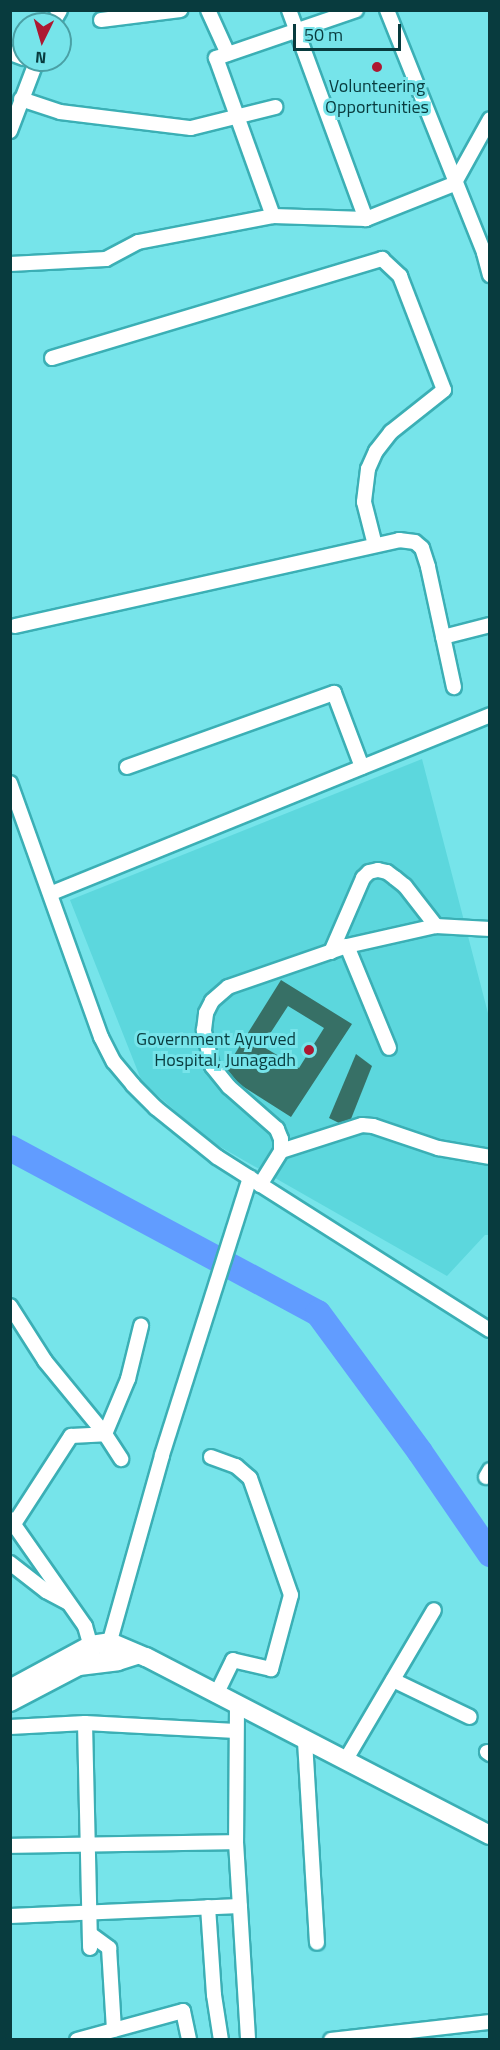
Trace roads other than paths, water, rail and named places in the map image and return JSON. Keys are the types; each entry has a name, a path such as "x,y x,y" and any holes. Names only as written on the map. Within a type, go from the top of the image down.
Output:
{"main road":[{"path":"10,1702 97,1656 110,1642 146,1658 489,1835"},
{"path":"10,1689 97,1656 118,1661 136,1655"}],"street":[{"path":"101,20 180,10"},
{"path":"208,10 228,54"},
{"path":"289,10 366,219"},
{"path":"273,216 216,58 356,10"},
{"path":"387,10 454,184 487,249 489,275"},
{"path":"10,131 29,72"},
{"path":"21,99 60,112 191,128 274,107"},
{"path":"10,264 106,259 138,242 273,216 366,219 454,184 489,119"},
{"path":"52,358 382,260 399,276 444,390 391,432 376,451 368,469 364,502 375,545"},
{"path":"15,626 375,545 399,540 415,542 422,548 454,687"},
{"path":"443,637 489,625"},
{"path":"127,766 334,693 362,767"},
{"path":"52,892 489,715"},
{"path":"10,783 52,892 101,1036 114,1062 156,1108 217,1157 489,1330"},
{"path":"331,952 363,878 369,872 387,872 405,886 436,926"},
{"path":"281,1151 281,1139 277,1129 229,1087 212,1066 204,1030 206,1013 212,1001 228,987 347,946 436,926 489,929"},
{"path":"347,946 389,1048"},
{"path":"110,1642 162,1455 255,1181 281,1151 362,1125 373,1126 438,1148 489,1157"},
{"path":"10,1306 45,1360 105,1434 121,1459"},
{"path":"105,1434 128,1379 141,1326"},
{"path":"97,1656 85,1626 12,1521 71,1436 105,1434"},
{"path":"212,1457 236,1466 250,1478 291,1595 271,1669 233,1660 216,1695"},
{"path":"10,1563 46,1591 69,1603"},
{"path":"345,1761 434,1610"},
{"path":"393,1680 470,1717"},
{"path":"237,1706 236,1842 248,2040"},
{"path":"10,1727 85,1723 236,1731"},
{"path":"85,1723 90,1948"},
{"path":"305,1741 317,1943"},
{"path":"10,1846 236,1842"},
{"path":"10,1916 240,1906"},
{"path":"208,1907 214,1995 221,2040"},
{"path":"90,1934 108,1948 114,2030"},
{"path":"77,2040 183,2011 189,2040"},
{"path":"331,2040 399,2036 489,2022"},
{"path":"469,2024 470,2040"}],"waterway":[{"path":"10,1148 318,1313 420,1452 490,1554"}],"place":[{"name":"Volunteering Opportunities","path":"377,67"},
{"name":"Government Ayurved Hospital, Junagadh","path":"309,1050"}]}
